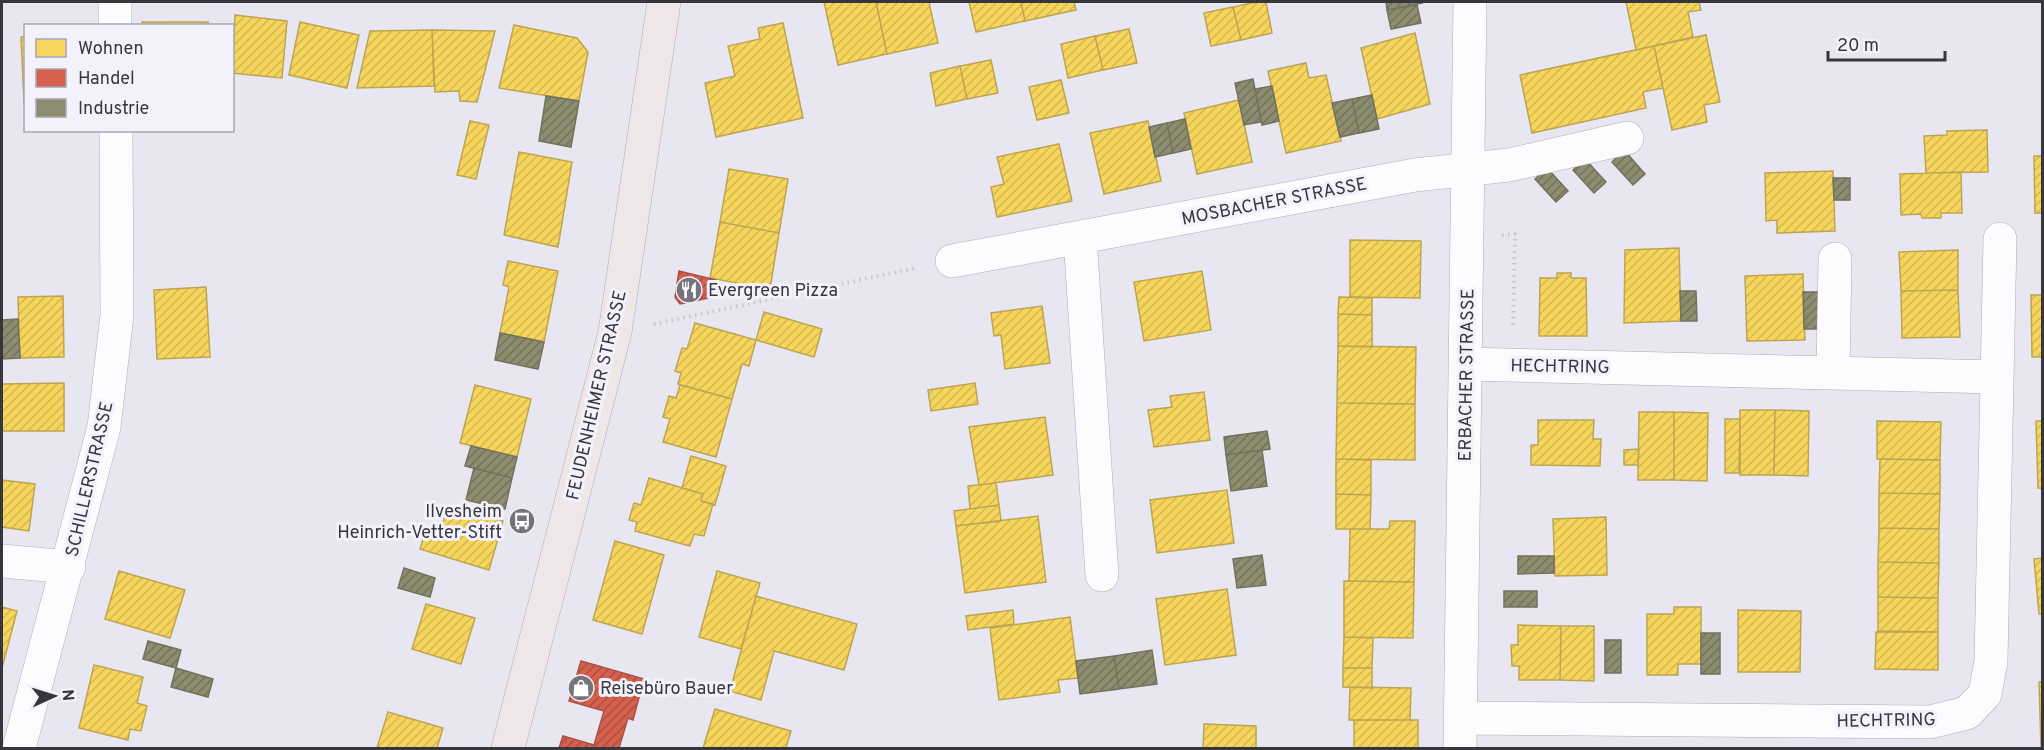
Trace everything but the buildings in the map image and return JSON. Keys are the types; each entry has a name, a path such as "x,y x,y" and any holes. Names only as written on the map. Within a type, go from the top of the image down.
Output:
{"main road":[{"name":"FEUDENHEIMER STRASSE","path":"508,748 615,332 664,2"}],"street":[{"path":"115,2 115,24"},
{"name":"ERBACHER STRASSE","path":"1460,733 1467,364 1470,2"},
{"name":"SCHILLERSTRASSE","path":"19,748 69,567 104,427 117,315 116,132"},
{"name":"MOSBACHER STRASSE","path":"952,261 1415,175 1509,165 1627,138"},
{"path":"1080,237 1102,574"},
{"name":"HECHTRING","path":"1460,733 1930,722 1966,713 1985,694 1991,661 2000,239"},
{"path":"1833,372 1835,259"},
{"name":"HECHTRING","path":"1467,364 1997,377"},
{"path":"2,561 69,567"}],"path":[{"path":"1468,235 1515,234 1513,365"},
{"path":"615,332 952,261"}],"place":[{"name":"Evergreen Pizza","path":"689,290"},
{"name":"Ilvesheim Heinrich-Vetter-Stift","path":"522,521"},
{"name":"Reisebüro Bauer","path":"581,688"}]}
